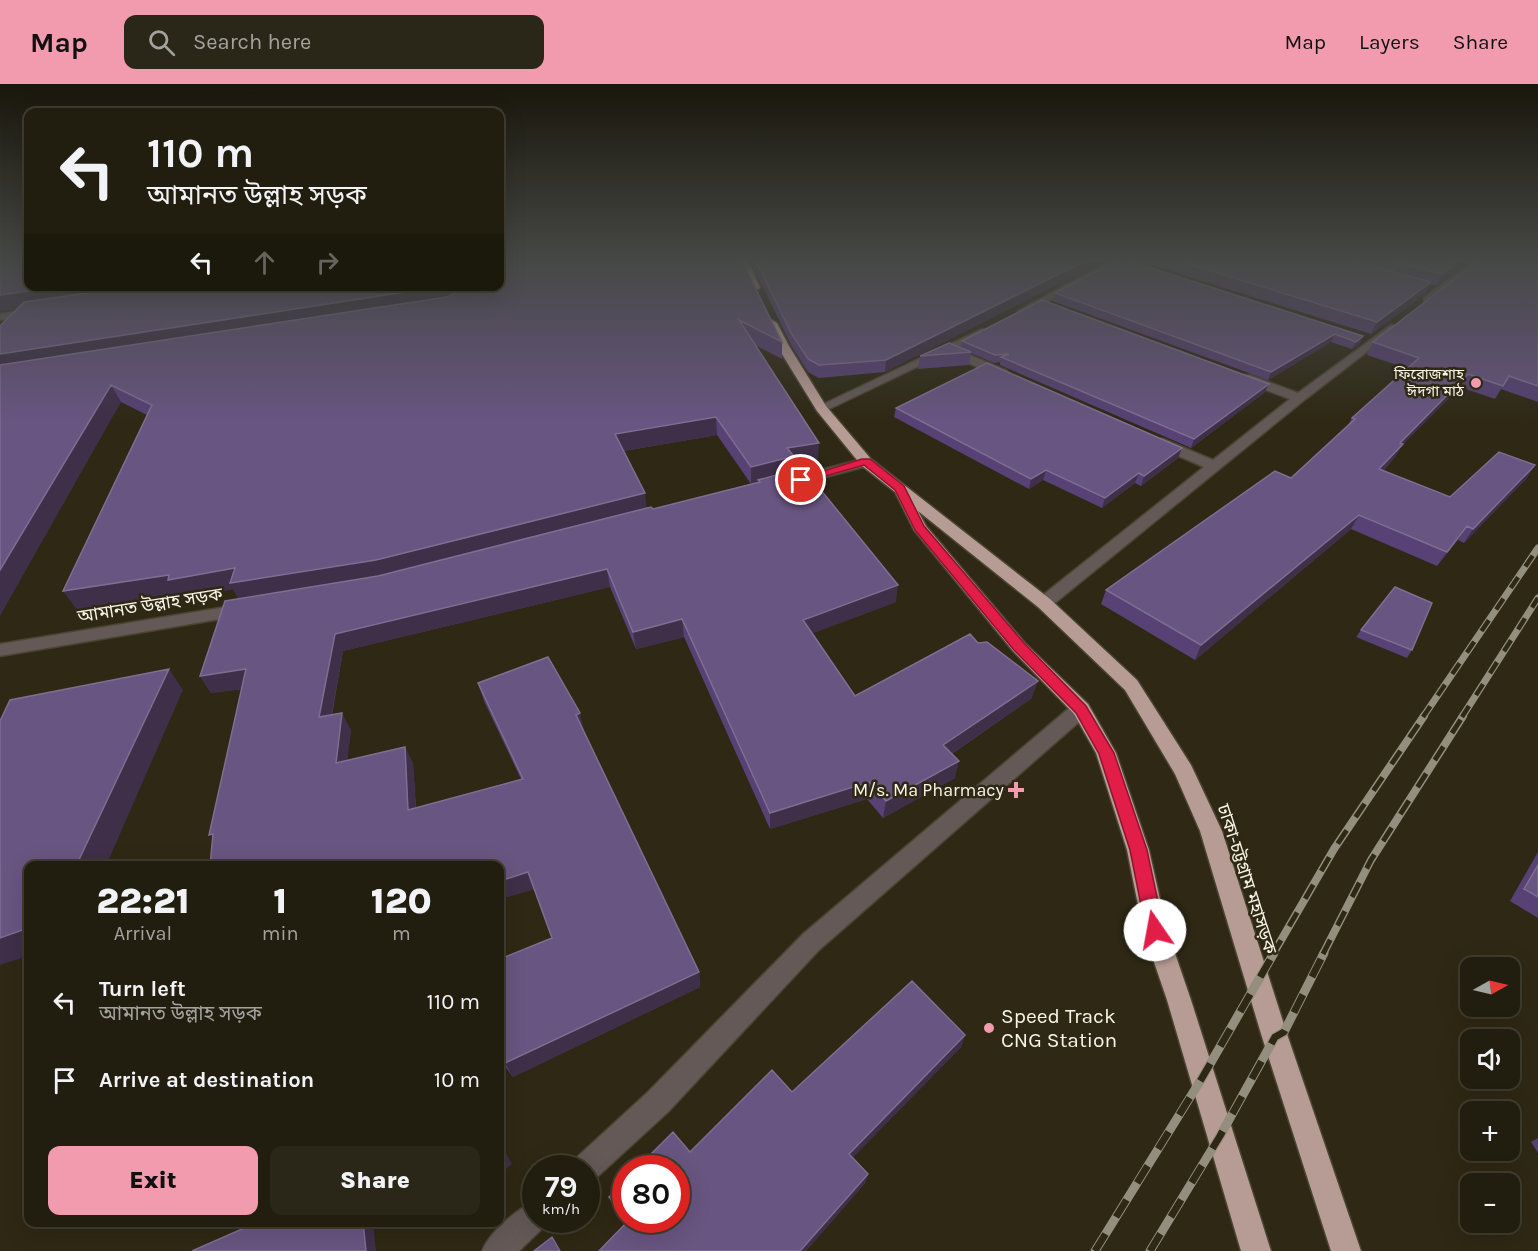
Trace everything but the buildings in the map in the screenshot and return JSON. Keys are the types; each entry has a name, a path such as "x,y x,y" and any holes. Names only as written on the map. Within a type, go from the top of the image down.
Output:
{"highway":[{"name":"ঢাকা-চট্টগ্রাম মহাসড়ক","path":"767,313 783,346 821,408 866,462 1044,603 1131,685 1184,771 1211,831 1275,1037 1346,1251"},
{"name":"ঢাকা-চট্টগ্রাম মহাসড়ক","path":"900,488 919,527 1019,647 1081,709 1106,753 1138,850 1155,930 1179,1000 1256,1251"}],"street":[{"path":"0,317 27,313"},
{"path":"1010,318 1022,313"},
{"path":"1044,603 1368,340 1401,321"},
{"path":"821,408 947,350 989,328"},
{"path":"947,350 1011,378"},
{"path":"1232,373 1299,398"},
{"path":"1150,438 1214,466"},
{"path":"777,486 866,462"},
{"name":"আমানত উল্লাহ সড়ক","path":"0,650 256,608"},
{"path":"600,1155 658,1102 811,942 1081,709"},
{"path":"497,1251 522,1228"}],"railway":[{"path":"1423,717 1538,548"},
{"path":"1462,717 1538,598"},
{"path":"1273,954 1334,849 1424,716"},
{"path":"1323,954 1371,860 1463,716"},
{"path":"1095,1251 1202,1078 1274,953"},
{"path":"1150,1251 1220,1136 1275,1037 1284,1032 1324,953"}],"place":[{"name":"ফিরোজশাহ ঈদগা মাঠ","path":"1476,383"},
{"name":"M/s. Ma Pharmacy","path":"1016,790"},
{"name":"Speed Track CNG Station","path":"989,1028"}],"route":[{"path":"801,480 866,462 900,488 919,527 1019,647 1081,709 1106,753 1138,850 1155,930"}]}
